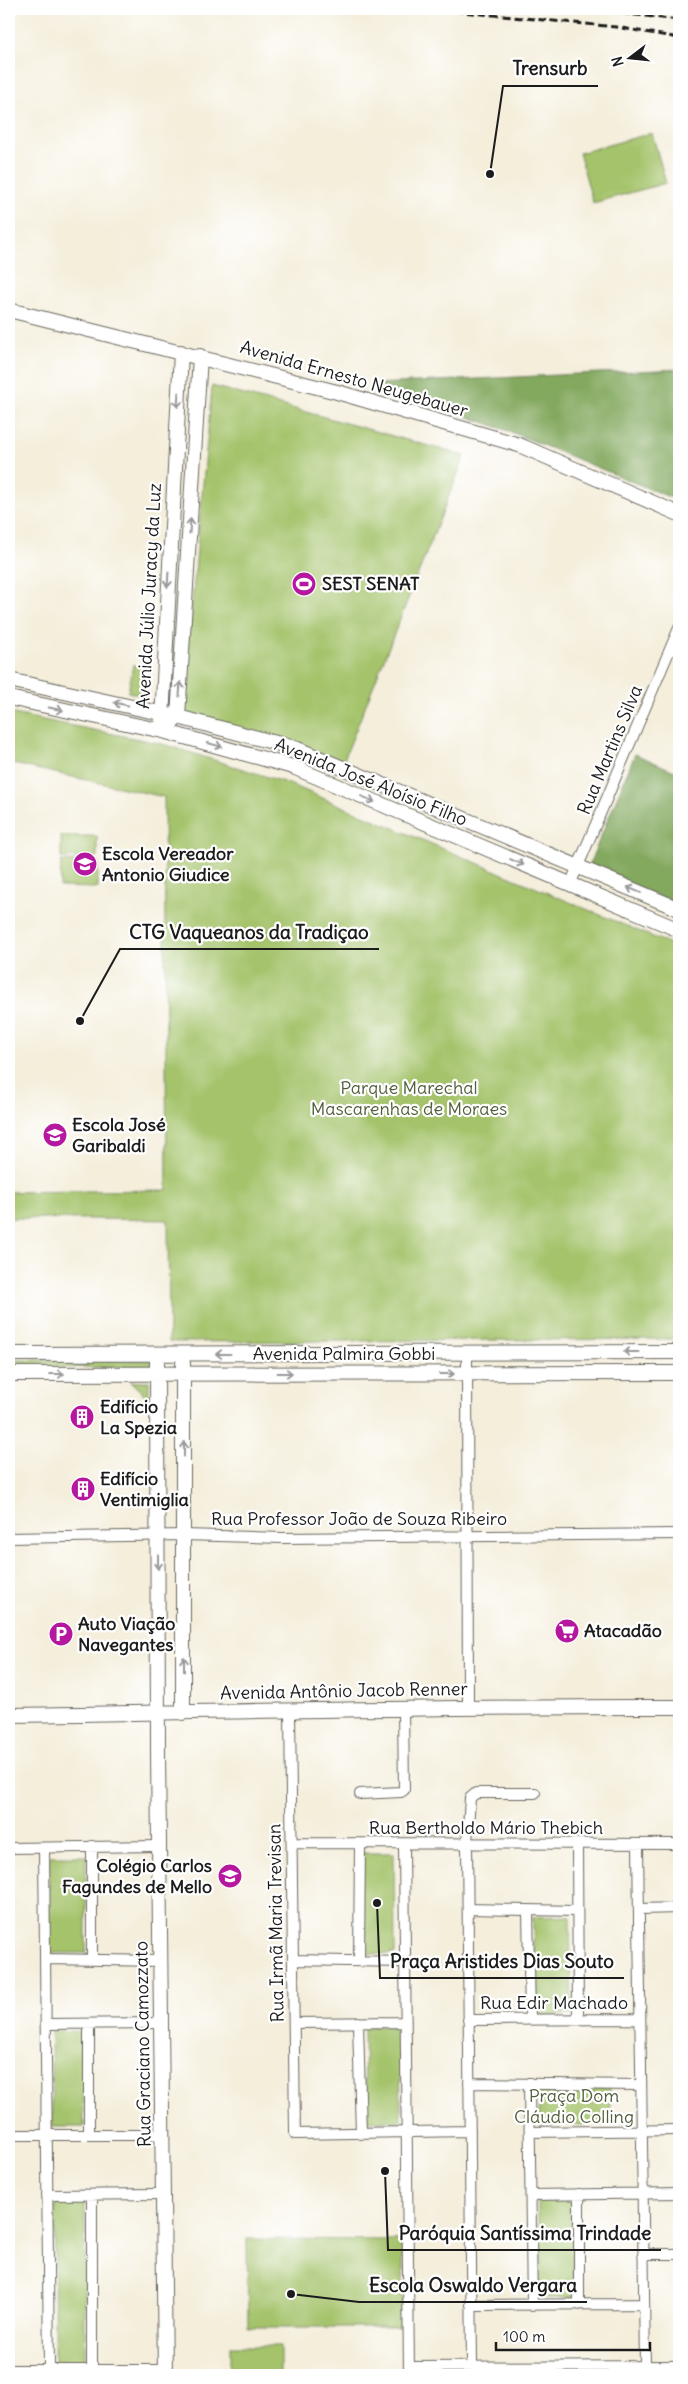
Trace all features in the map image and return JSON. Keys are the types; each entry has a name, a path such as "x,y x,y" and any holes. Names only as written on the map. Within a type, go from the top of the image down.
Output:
{"street":[{"name":"Avenida Ernesto Neugebauer","path":"9,310 200,356 337,392 519,445 679,514"},
{"name":"Avenida Júlio Juracy da Luz","path":"163,731 161,713 181,352"},
{"name":"Avenida Júlio Juracy da Luz","path":"163,731 178,717 200,356"},
{"name":"Rua Martins Silva","path":"570,885 679,628"},
{"name":"Avenida José Aloísio Filho","path":"9,680 178,717 294,748 679,909"},
{"name":"Avenida José Aloísio Filho","path":"9,698 163,731 294,767 679,930"},
{"name":"Avenida Palmira Gobbi","path":"9,1354 679,1352"},
{"path":"467,1353 468,1706"},
{"name":"Rua Graciano Camozzato","path":"157,1354 165,2373"},
{"path":"183,1354 184,1712"},
{"name":"Avenida Palmira Gobbi","path":"9,1374 184,1372 679,1373"},
{"name":"Rua Professor João de Souza Ribeiro","path":"9,1538 158,1536 283,1538 679,1534"},
{"name":"Avenida Antônio Jacob Renner","path":"9,1714 290,1712 468,1706 679,1706"},
{"path":"360,1794 401,1792 404,1790 403,1708"},
{"name":"Rua Irmã Maria Trevisan","path":"290,1712 295,2134 361,2134"},
{"path":"472,2366 467,1843 472,1794 536,1792"},
{"name":"Rua Bertholdo Mário Thebich","path":"292,1844 679,1844"},
{"path":"359,1962 360,1844"},
{"path":"404,1844 409,2371 472,2366 679,2366"},
{"path":"577,1844 578,2019"},
{"path":"638,1845 644,2366"},
{"path":"92,1846 92,1960"},
{"path":"9,1848 160,1846"},
{"path":"44,1848 49,2371"},
{"path":"468,1908 577,1911"},
{"path":"639,1909 679,1908"},
{"path":"528,1910 530,2019"},
{"path":"45,1959 161,1961"},
{"path":"293,1960 405,1962"},
{"name":"Rua Edir Machado","path":"468,2020 640,2018"},
{"path":"358,2022 361,2134 470,2132"},
{"path":"294,2023 406,2022"},
{"path":"46,2024 162,2023"},
{"path":"89,2024 89,2135"},
{"path":"469,2083 641,2085"},
{"path":"529,2083 532,2306"},
{"path":"530,2132 679,2130"},
{"path":"9,2135 163,2135"},
{"path":"531,2195 679,2193"},
{"path":"47,2195 163,2194"},
{"path":"579,2194 579,2305"},
{"path":"92,2195 92,2371"},
{"path":"643,2254 679,2254"},
{"path":"471,2306 644,2304"},
{"path":"9,2370 165,2373"}],"green space":[{"path":"652,133 666,183 593,203 579,153"},
{"path":"679,369 679,501 511,432 375,384"},
{"name":"SEST SENAT","path":"212,386 465,456 343,762 182,713"},
{"path":"133,665 145,667 140,695 128,692"},
{"name":"Parque Marechal Mascarenhas de Moraes","path":"9,713 163,744 287,783 679,948 679,1339 169,1342 168,1220 9,1218 9,1192 167,1190 164,797 9,763"},
{"path":"635,754 679,773 679,905 588,867"},
{"path":"61,836 97,836 97,857 61,858"},
{"path":"61,861 98,862 98,888 60,887"},
{"path":"9,1360 151,1360 151,1367 9,1368"},
{"path":"149,1381 149,1399 131,1382"},
{"path":"359,1853 394,1853 395,1954 361,1954"},
{"path":"49,1856 86,1856 86,1953 49,1953"},
{"path":"570,1916 572,2015 534,2015 533,1917"},
{"path":"400,2026 401,2121 365,2121 364,2027"},
{"path":"51,2031 83,2031 84,2127 52,2127"},
{"name":"Praça Dom Cláudio Colling","path":"539,2088 610,2088 610,2124 539,2125"},
{"path":"55,2199 85,2199 85,2362 54,2362"},
{"path":"538,2200 574,2200 574,2298 538,2298"},
{"path":"247,2239 403,2240 403,2327 248,2327"},
{"path":"230,2346 280,2346 280,2375 230,2375"}],"railway":[{"path":"431,9 616,27 679,38"},
{"path":"586,9 679,20"}],"place":[{"name":"Trensurb","path":"490,174"},
{"name":"SEST SENAT","path":"304,584"},
{"name":"Escola Vereador Antonio Giudice","path":"85,864"},
{"name":"CTG Vaqueanos da Tradiçao","path":"80,1021"},
{"name":"Escola José Garibaldi","path":"55,1135"},
{"name":"Edifício La Spezia","path":"82,1417"},
{"name":"Edifício Ventimiglia","path":"83,1489"},
{"name":"Atacadão","path":"567,1631"},
{"name":"Auto Viação Navegantes","path":"61,1634"},
{"name":"Colégio Carlos Fagundes de Mello","path":"230,1876"},
{"name":"Praça Aristides Dias Souto","path":"377,1903"},
{"name":"Paróquia Santíssima Trindade","path":"385,2171"},
{"name":"Escola Oswaldo Vergara","path":"291,2294"}]}
